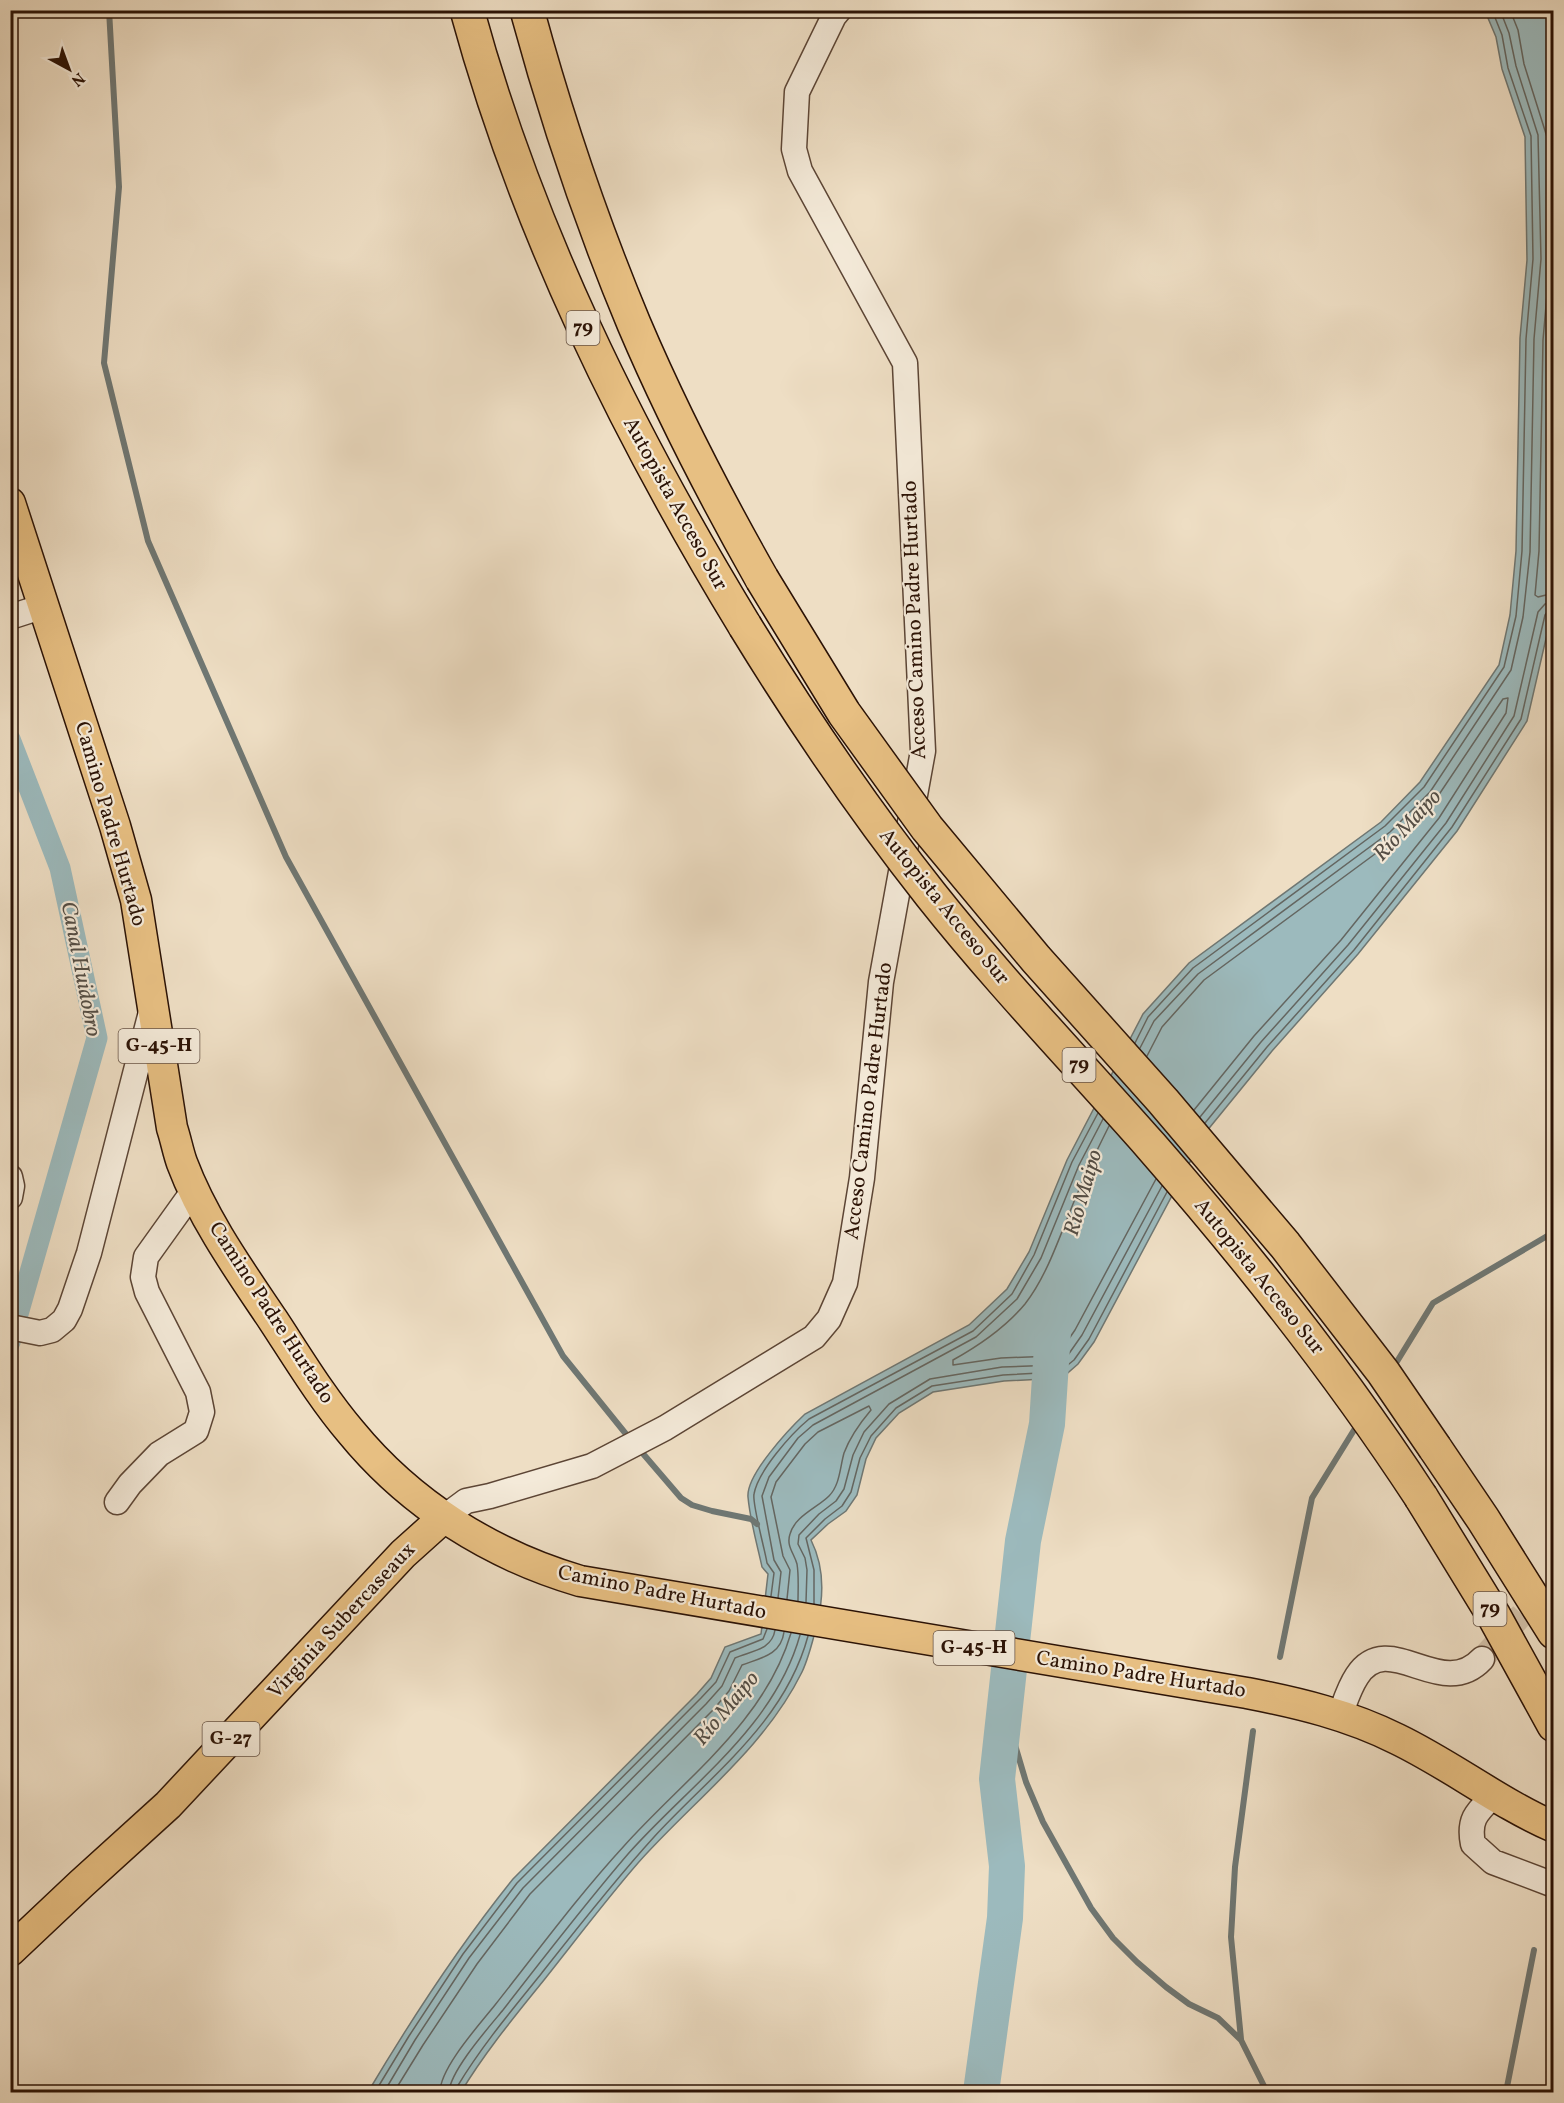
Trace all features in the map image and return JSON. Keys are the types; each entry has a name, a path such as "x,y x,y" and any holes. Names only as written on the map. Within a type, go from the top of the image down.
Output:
{"highway":[{"name":"Autopista Acceso Sur","path":"467,10 501,120 525,186 585,332 658,477 744,626 813,735 888,840 978,952 1152,1148 1268,1286 1349,1390 1421,1497 1494,1616 1554,1725"},
{"name":"Autopista Acceso Sur","path":"527,10 573,165 634,325 698,461 762,579 844,713 927,828 1036,959 1163,1101 1285,1245 1349,1327 1483,1519 1554,1632"}],"main road":[{"name":"Camino Padre Hurtado","path":"10,503 118,836 136,900 172,1128 182,1162 194,1190 247,1281 350,1432 391,1475 443,1518 512,1556 554,1573 608,1586 1247,1693 1312,1706 1374,1728 1415,1748 1549,1825"},
{"name":"Virginia Subercaseaux","path":"10,1951 168,1805 403,1554 443,1518"}],"street":[{"name":"Acceso Camino Padre Hurtado","path":"443,1518 466,1501 592,1466 665,1428 814,1337 829,1319 845,1283 862,1178 881,982 923,751 905,363 800,171 794,149 797,92 839,10"},
{"path":"10,617 44,606"},
{"path":"19,1329 40,1332 52,1330 64,1320 70,1309 89,1253 153,1004"},
{"path":"10,1177 12,1186 10,1197"},
{"path":"117,1503 130,1484 159,1454 196,1431 202,1412 198,1392 147,1292 143,1277 146,1257 194,1190"},
{"path":"1340,1715 1356,1677 1374,1662 1383,1659 1402,1660 1422,1668 1451,1674 1468,1671 1482,1659"},
{"path":"1494,1795 1476,1814 1470,1830 1473,1844 1494,1862 1554,1885"}],"water":[{"path":"1485,11 1553,11 1554,604 1527,721 1457,831 1358,954 1272,1051 1206,1132 1094,1342 1078,1364 1062,1378 1004,1381 933,1392 899,1413 876,1438 866,1459 857,1495 846,1511 811,1540 822,1581 817,1624 802,1672 768,1725 727,1773 626,1877 501,2034 461,2092 368,2092 437,1983 513,1879 697,1694 711,1678 725,1647 761,1634 768,1574 762,1567 748,1497 754,1477 770,1453 805,1414 969,1325 1007,1289 1029,1252 1067,1160 1143,1014 1189,963 1381,822 1420,782 1499,665 1510,615 1516,551 1520,338 1527,260 1525,137 1502,69 1496,37"}],"waterway":[{"path":"109,10 119,187 104,363 148,541 286,857 563,1356 630,1439"},
{"name":"Canal Huidobro","path":"10,739 60,868 97,1038 10,1342"},
{"path":"1393,1368 1433,1303 1554,1232"},
{"name":"Río Maipo","path":"981,2092 1005,1918 1007,1866 997,1779 1023,1541 1047,1424 1053,1331"},
{"path":"1280,1657 1312,1498 1359,1422"},
{"path":"639,1449 681,1498 692,1505 751,1519 757,1524"},
{"path":"1004,1708 1026,1782 1043,1822 1091,1908 1113,1938 1137,1962 1189,2004 1218,2018 1241,2040 1267,2092"},
{"path":"1241,2039 1231,1937 1235,1867 1253,1731"},
{"path":"1506,2092 1534,1950"}],"tunnel":[{"path":"1482,1659 1554,1579"}]}
